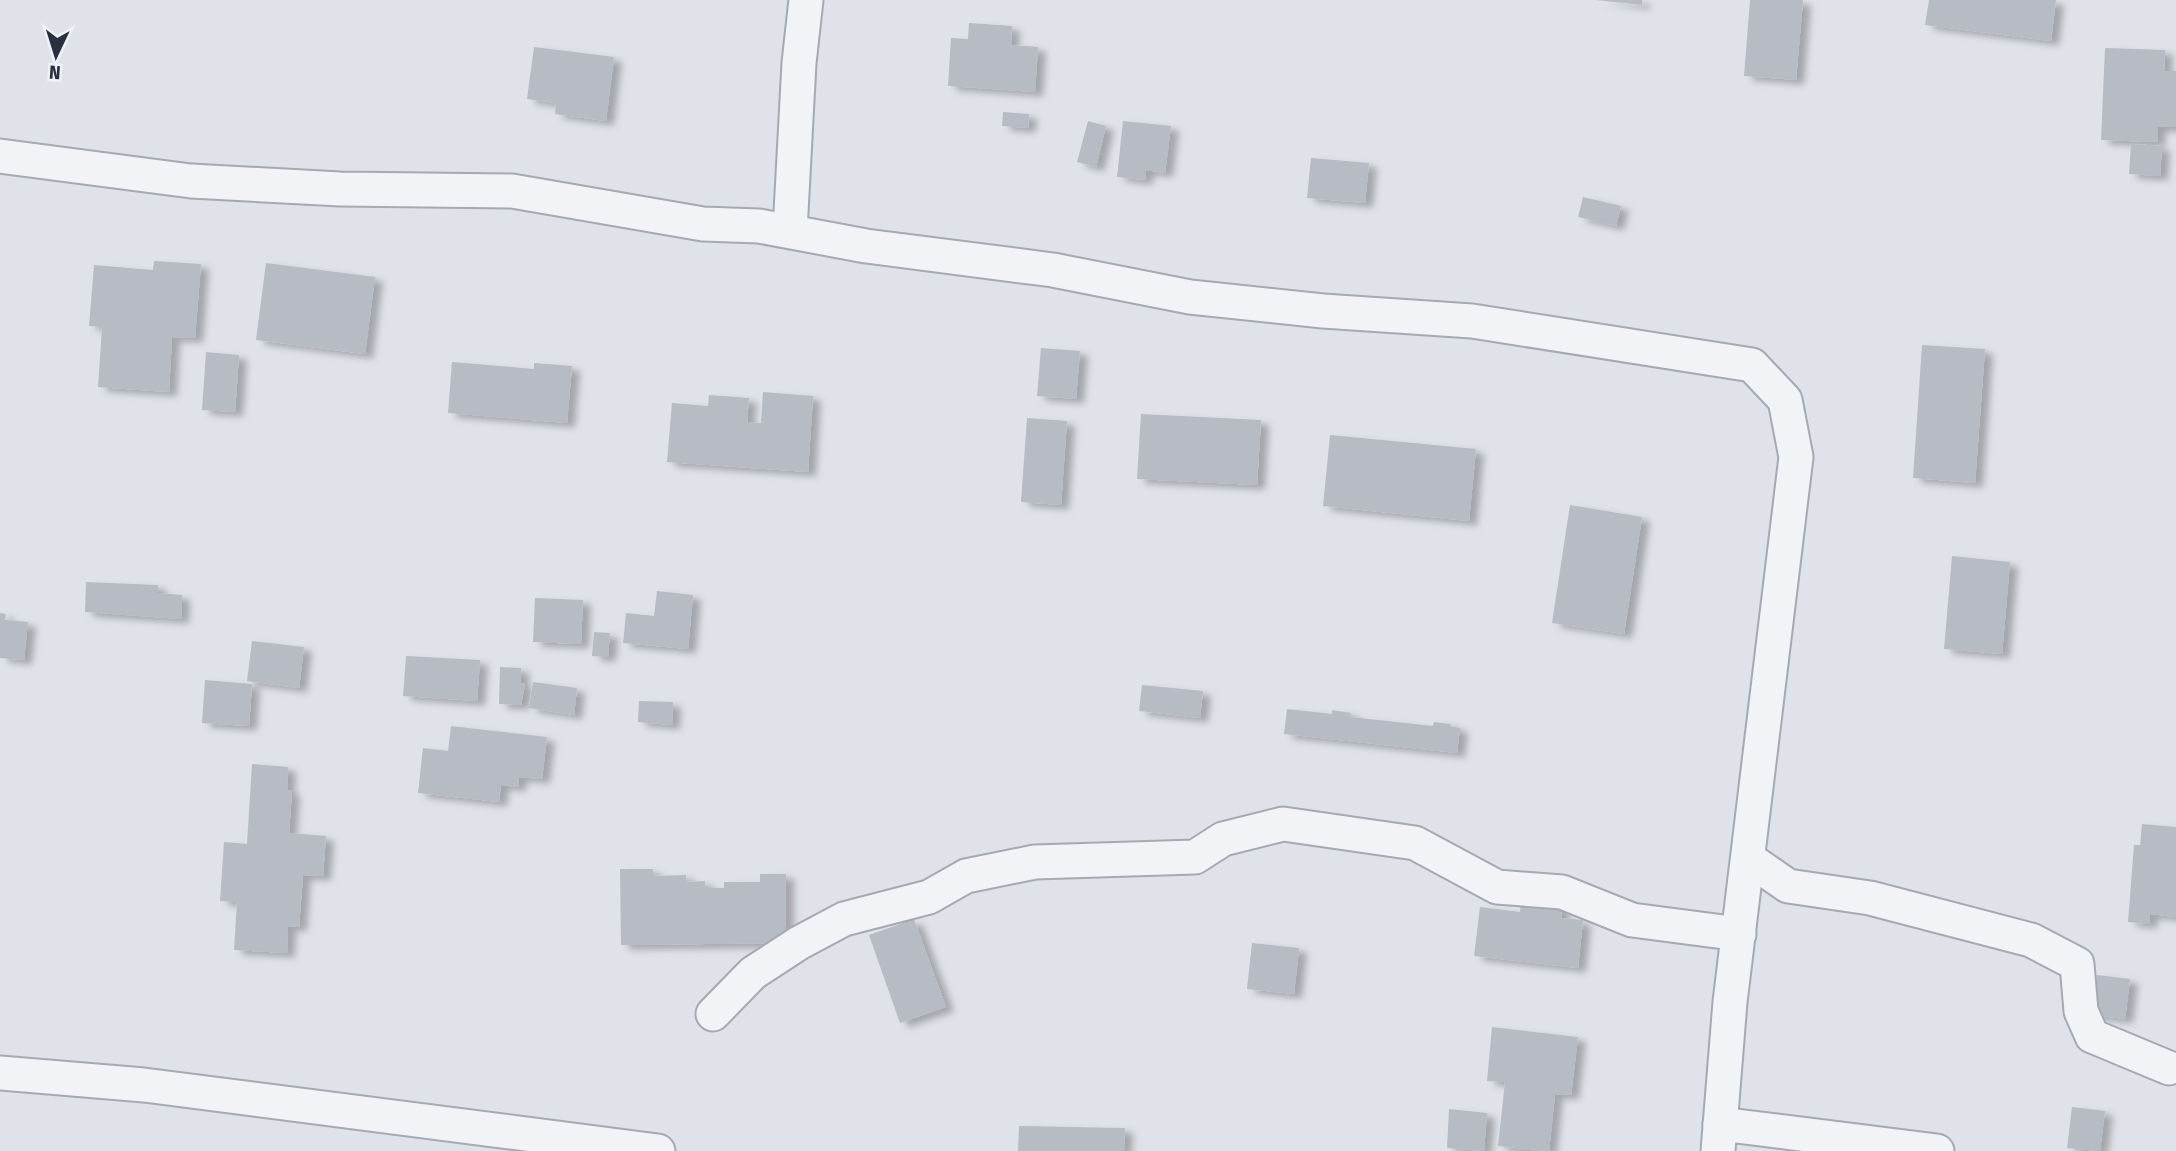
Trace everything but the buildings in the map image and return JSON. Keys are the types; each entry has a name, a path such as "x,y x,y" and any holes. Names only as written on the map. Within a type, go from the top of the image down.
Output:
{"street":[{"path":"790,231 799,63 806,0"},
{"path":"0,156 191,181 340,189 512,191 703,224 790,231 866,246 1053,270 1190,297 1323,312 1472,321 1752,365 1785,400 1796,457 1739,934 1719,1138 1937,1151"},
{"path":"713,1014 753,973 799,943 844,919 929,897 966,876 1035,862 1195,857 1223,839 1283,824 1415,843 1497,887 1562,892 1632,920 1739,934"},
{"path":"1749,859 1788,886 1870,898 2031,940 2077,964 2081,1011 2092,1036 2169,1068"},
{"path":"0,1073 144,1085 658,1151"}]}
